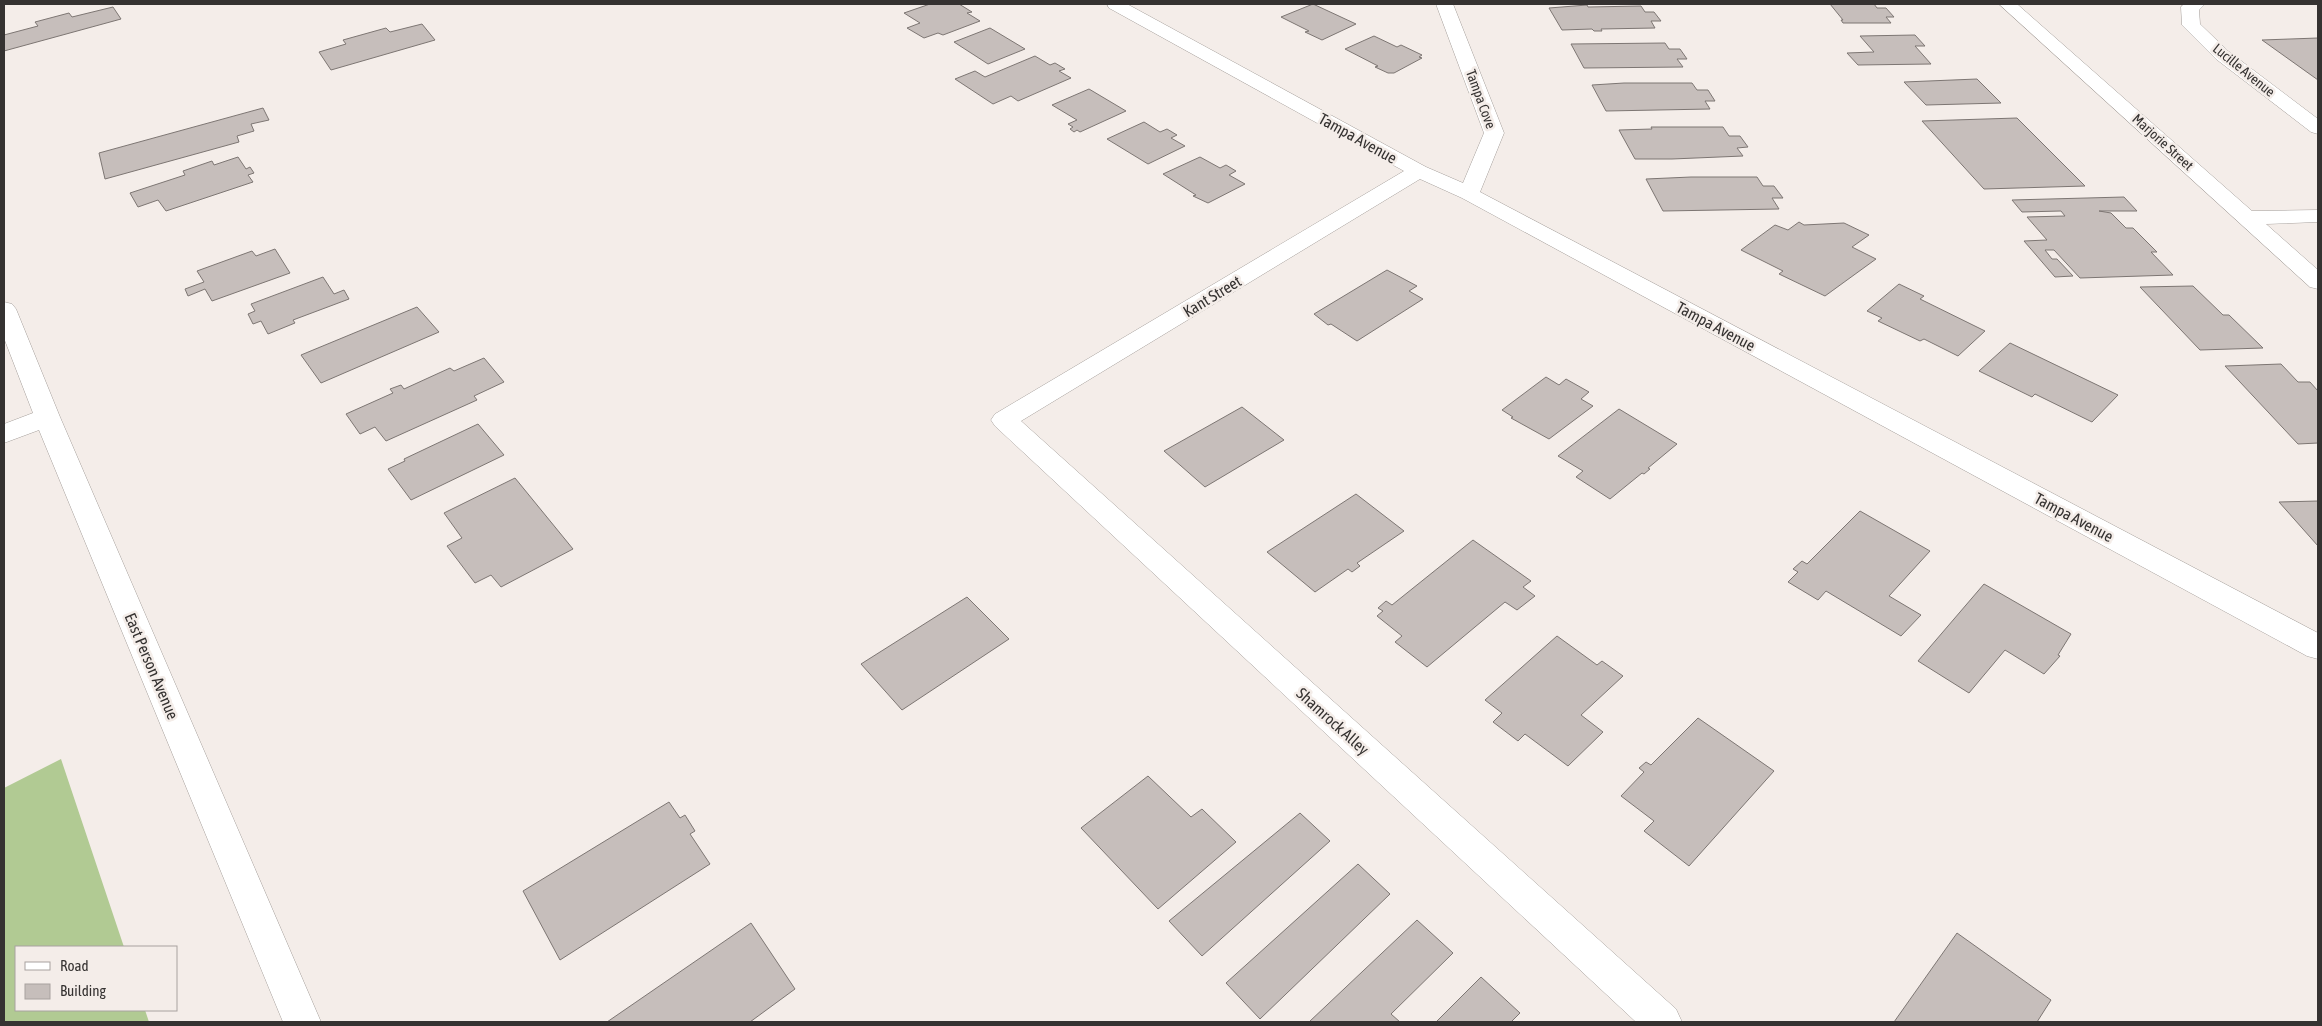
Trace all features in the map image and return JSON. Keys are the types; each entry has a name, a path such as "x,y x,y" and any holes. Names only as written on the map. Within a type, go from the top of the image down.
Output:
{"street":[{"name":"Tampa Avenue","path":"1115,4 1419,171 1469,194 2318,648"},
{"name":"Tampa Cove","path":"1445,4 1494,132 1469,194"},
{"name":"Marjorie Street","path":"2007,4 2249,218 2318,282"},
{"name":"Lucille Avenue","path":"2197,4 2190,7 2191,25 2222,55 2318,128"},
{"name":"Kant Street","path":"1004,420 1419,171"},
{"path":"2249,218 2318,216"},
{"name":"East Person Avenue","path":"4,308 47,417 302,1022"},
{"path":"4,434 47,417"},
{"name":"Shamrock Alley","path":"1004,420 1662,1022"}],"green space":[{"path":"61,759 124,946 15,946 15,1011 145,1011 149,1022 4,1022 4,788"}],"building":[{"path":"930,4 959,4 972,12 967,13 980,21 943,35 938,33 924,38 907,28 920,23 904,13"},
{"path":"1313,4 1356,24 1322,40 1281,17"},
{"path":"1830,4 1874,4 1877,8 1886,8 1894,17 1886,17 1891,23 1843,23 1841,20 1843,20"},
{"path":"1587,5 1588,7 1641,6 1645,12 1654,12 1661,21 1651,21 1655,28 1601,29 1602,31 1594,31 1592,29 1562,30 1549,8"},
{"path":"113,7 121,19 4,51 4,35 38,26 35,22 69,13 72,17"},
{"path":"422,24 435,40 331,70 319,52 346,44 343,40 386,28 390,32"},
{"path":"990,28 1025,49 988,64 954,42"},
{"path":"1915,35 1925,46 1915,46 1931,64 1858,65 1847,53 1874,52 1860,36"},
{"path":"1374,36 1397,47 1401,45 1422,55 1419,57 1422,58 1394,73 1388,73 1345,49"},
{"path":"2318,38 2318,80 2262,40"},
{"path":"1665,43 1669,49 1680,49 1687,59 1677,59 1683,67 1584,68 1571,44"},
{"path":"1035,56 1050,65 1055,63 1065,69 1059,71 1071,78 1018,101 1011,96 993,104 955,79 975,71 985,77"},
{"path":"1977,79 2001,103 1926,105 1904,82"},
{"path":"1692,83 1697,90 1708,90 1715,101 1705,101 1710,109 1606,111 1592,85"},
{"path":"1089,89 1126,111 1080,132 1077,130 1074,132 1070,129 1073,127 1068,124 1077,120 1052,105"},
{"path":"263,108 269,120 251,124 254,131 237,136 239,142 105,179 99,153"},
{"path":"2017,118 2085,186 1984,189 1922,121"},
{"path":"1144,122 1160,132 1167,129 1177,135 1171,138 1185,146 1148,164 1107,139"},
{"path":"1651,127 1723,127 1729,136 1740,136 1748,147 1737,148 1743,156 1635,159 1619,130 1652,129"},
{"path":"238,157 246,169 250,167 254,173 248,175 253,182 166,211 158,200 138,207 130,193 185,175 183,171 212,161 214,165"},
{"path":"1200,157 1220,168 1226,165 1236,171 1229,175 1245,184 1208,203 1193,196 1196,195 1163,174"},
{"path":"1757,177 1763,186 1774,186 1783,198 1772,198 1779,209 1663,211 1646,179"},
{"path":"2124,197 2137,211 2099,211 2111,213 2126,228 2133,228 2157,252 2151,252 2173,275 2080,278 2054,250 2045,250 2052,259 2057,259 2073,276 2055,277 2024,241 2047,240 2027,217 2065,216 2061,211 2022,212 2012,200"},
{"path":"1799,222 1804,225 1844,223 1869,235 1852,247 1876,259 1825,296 1779,274 1783,271 1741,250 1775,225 1788,230"},
{"path":"275,249 290,273 212,301 205,289 188,296 185,289 204,282 197,271 252,251 256,256"},
{"path":"1387,270 1417,286 1409,291 1423,299 1357,341 1331,324 1328,325 1314,314"},
{"path":"323,277 334,294 344,290 349,299 293,320 295,323 268,334 261,321 253,324 248,314 255,311 251,304"},
{"path":"1899,284 1924,296 1920,299 1985,331 1958,356 1924,339 1920,341 1878,321 1882,318 1867,311"},
{"path":"2193,286 2223,315 2229,315 2263,348 2200,350 2140,287"},
{"path":"417,307 439,332 321,383 301,355"},
{"path":"2010,343 2118,395 2092,422 2035,394 2032,397 1979,371"},
{"path":"484,358 504,382 474,396 477,400 386,441 375,427 360,434 346,414 393,393 390,389 401,385 404,389 450,368 454,371"},
{"path":"2281,364 2298,382 2310,382 2318,391 2318,443 2298,444 2225,366"},
{"path":"1546,377 1559,385 1566,379 1589,392 1581,399 1593,406 1549,439 1511,418 1513,417 1502,410"},
{"path":"1242,407 1284,440 1205,487 1164,451"},
{"path":"1619,409 1677,444 1648,468 1650,469 1644,474 1642,473 1610,499 1576,477 1583,471 1558,456"},
{"path":"478,424 504,455 411,500 388,469 405,461 404,459"},
{"path":"515,478 573,549 501,587 491,575 475,583 447,546 462,538 444,513"},
{"path":"1356,494 1404,531 1357,563 1360,566 1352,572 1348,569 1315,592 1267,552"},
{"path":"2318,501 2318,546 2279,502"},
{"path":"1860,511 1930,551 1889,596 1921,615 1901,636 1826,591 1818,600 1788,582 1798,572 1793,569 1802,561 1807,564"},
{"path":"1473,540 1531,581 1523,587 1535,596 1517,610 1505,602 1427,667 1395,642 1402,636 1377,616 1383,611 1378,608 1386,601 1392,605"},
{"path":"1984,584 2071,634 2058,655 2060,656 2044,674 2005,650 1969,693 1918,661"},
{"path":"967,597 1009,639 902,710 861,664"},
{"path":"1557,636 1597,665 1602,661 1623,676 1581,715 1603,732 1568,766 1525,734 1518,741 1493,722 1502,713 1485,700"},
{"path":"1698,718 1774,771 1689,866 1644,831 1654,821 1621,796 1644,772 1639,768 1646,762 1651,765"},
{"path":"1148,776 1191,817 1202,809 1236,842 1158,909 1081,828"},
{"path":"669,802 680,818 685,815 695,831 690,834 710,864 560,960 523,891"},
{"path":"1300,813 1330,841 1202,956 1169,921"},
{"path":"1358,864 1390,894 1260,1019 1226,983"},
{"path":"1417,920 1453,953 1391,1014 1400,1022 1309,1022"},
{"path":"751,923 795,989 750,1022 607,1022"},
{"path":"1957,933 2051,1000 2037,1022 1894,1022"},
{"path":"1481,977 1520,1013 1511,1022 1436,1022"}]}
